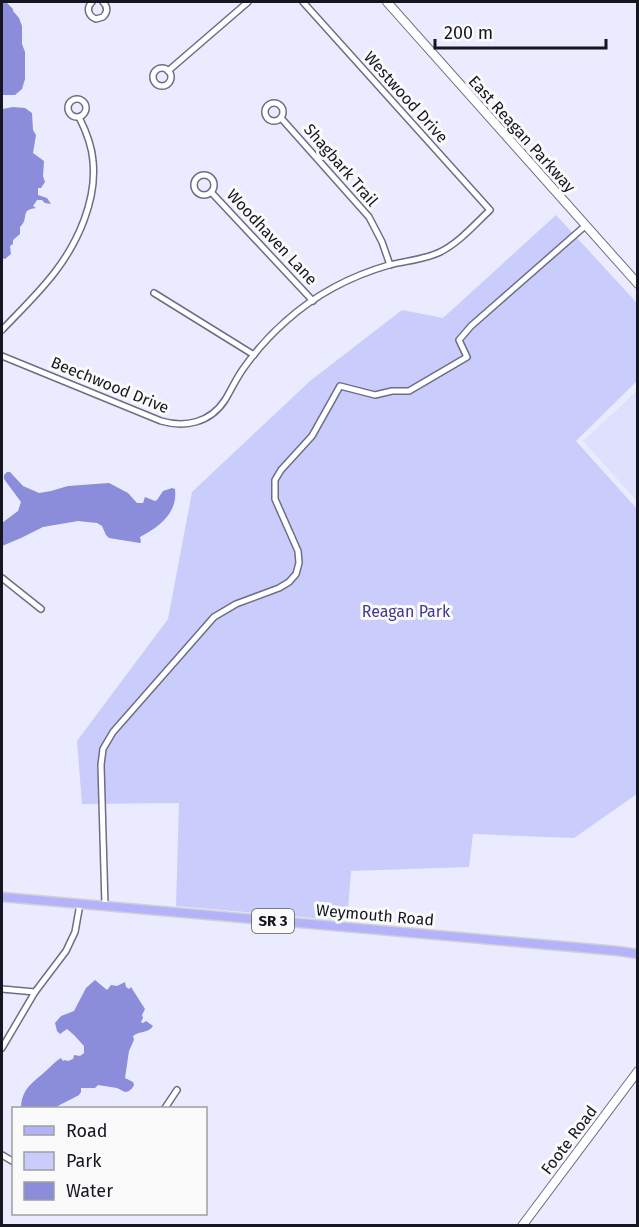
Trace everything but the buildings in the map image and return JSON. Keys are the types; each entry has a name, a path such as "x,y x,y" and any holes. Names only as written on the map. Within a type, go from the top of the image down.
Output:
{"main road":[{"name":"Weymouth Road","path":"2,897 638,954"}],"street":[{"path":"92,2 88,12 96,19 106,15 106,2"},
{"path":"168,71 248,2"},
{"name":"Westwood Drive","path":"303,2 490,210"},
{"name":"East Reagan Parkway","path":"387,2 638,285"},
{"path":"2,330 55,272 81,226 91,197 94,172 92,150 79,117"},
{"name":"Shagbark Trail","path":"281,118 365,212 382,242 390,265"},
{"name":"Woodhaven Lane","path":"211,192 313,301"},
{"name":"Beechwood Drive","path":"2,356 160,421 180,425 198,422 219,408 254,355 285,321 345,282 390,265 426,257 448,248 490,210"},
{"path":"105,906 100,765 103,749 113,732 214,617 236,604 279,588 296,574 299,563 298,551 275,499 275,480 281,470 312,436 340,386 375,395 392,391 409,391 467,357 459,340 471,326 585,225"},
{"path":"154,293 254,355"},
{"path":"2,578 41,609"},
{"path":"2,1048 35,992 71,942 75,933 80,904"},
{"path":"2,988 35,992"},
{"name":"Foote Road","path":"522,1226 638,1071"},
{"path":"166,1107 177,1090"}],"shaded area":[{"path":"637,391 637,501 583,441"}],"green space":[{"name":"Reagan Park","path":"556,215 637,303 637,381 576,441 637,509 637,794 574,838 473,834 469,867 351,871 347,921 176,906 179,803 82,804 77,741 168,619 192,492 310,381 402,310 443,318"}],"water":[{"path":"2,2 6,2 13,9 22,26 25,79 22,89 15,95 2,95"},
{"path":"25,108 32,113 33,130 36,135 33,153 44,161 45,182 41,188 38,188 38,195 47,198 51,204 37,200 33,206 36,208 26,213 20,227 20,234 10,246 11,254 5,259 2,258 2,109"},
{"path":"7,472 10,472 23,486 39,493 68,486 109,483 128,493 137,503 143,503 145,497 155,501 163,491 172,488 175,489 175,498 166,518 154,529 140,537 140,543 109,538 102,526 97,523 78,521 43,527 2,546 2,523 18,511 21,502 4,479"},
{"path":"95,980 107,990 111,985 117,986 125,982 126,987 129,989 131,987 145,1009 141,1022 146,1021 153,1026 133,1036 125,1078 134,1085 125,1092 117,1088 98,1085 95,1088 81,1088 79,1095 56,1107 21,1107 24,1094 34,1081 61,1058 63,1061 68,1061 73,1059 74,1055 80,1056 84,1053 84,1046 74,1035 67,1029 60,1034 55,1023 61,1016 74,1011 86,988"}]}
